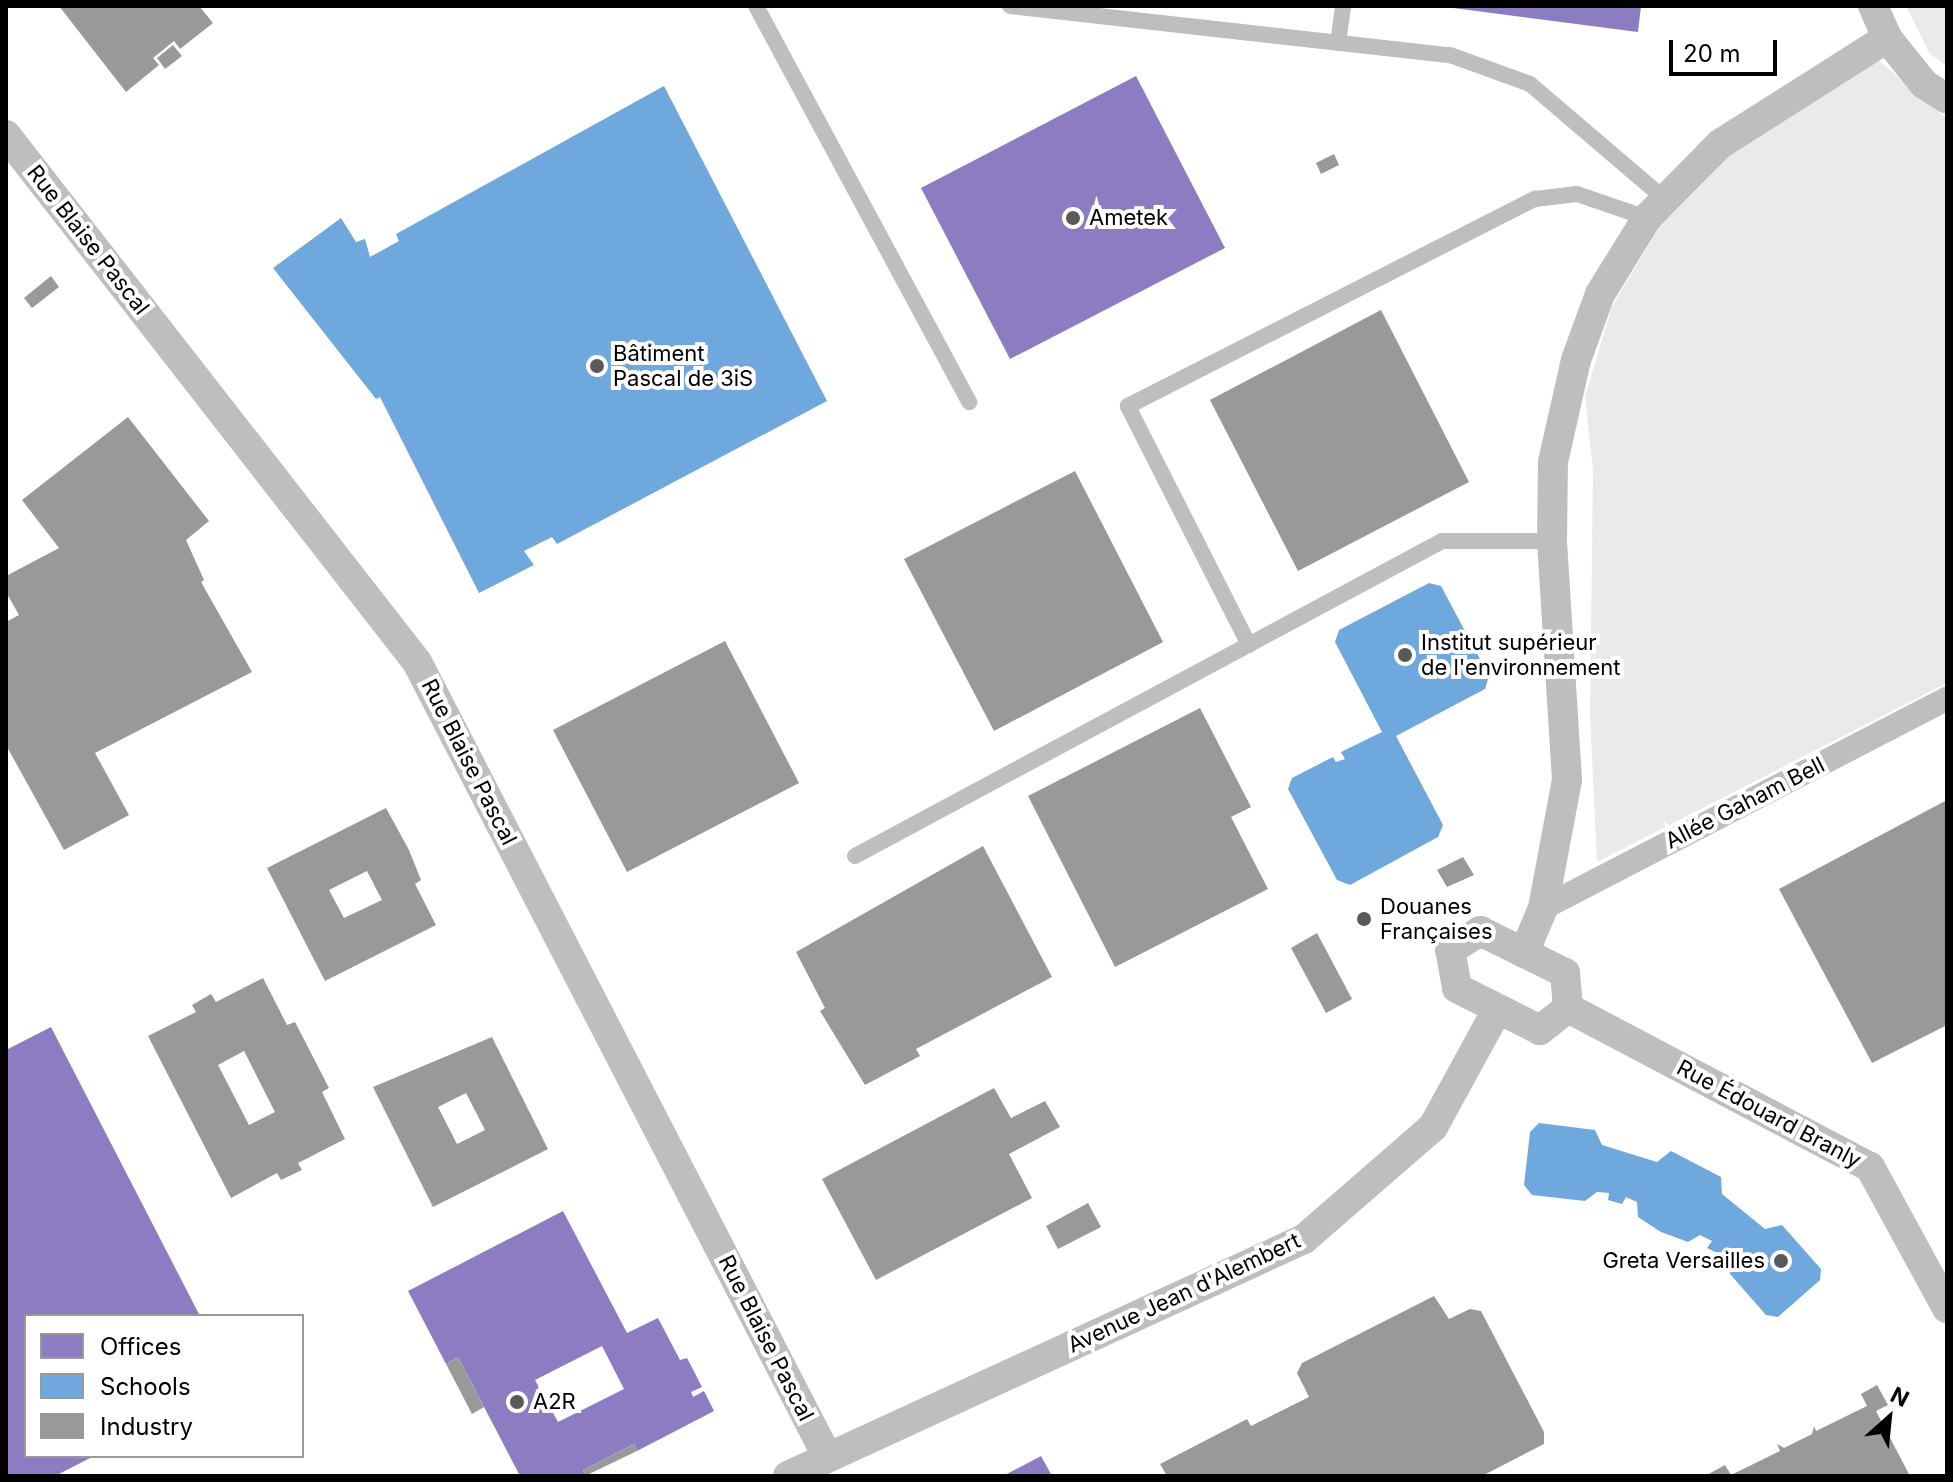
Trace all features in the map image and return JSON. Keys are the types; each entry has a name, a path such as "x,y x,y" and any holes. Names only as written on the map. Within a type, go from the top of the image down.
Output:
{"street":[{"path":"1873,6 1887,38 1924,84 1947,99"},
{"path":"1524,953 1543,908 1567,780 1552,541 1553,462 1576,360 1600,294 1656,209 1720,144 1887,38"},
{"name":"Rue Blaise Pascal","path":"6,135 417,662 827,1456"},
{"name":"Allée Gaham Bell","path":"1543,908 1947,699"},
{"path":"1480,931 1565,973 1568,1008 1540,1030 1497,1010 1457,988 1450,950 1480,931"},
{"name":"Rue Édouard Branly","path":"1568,1008 1870,1167 1947,1308"},
{"name":"Avenue Jean d'Alembert","path":"788,1476 1304,1239 1433,1127 1497,1010"}],"lane":[{"path":"756,6 969,402"},
{"path":"1010,6 1450,55 1530,84 1656,209"},
{"path":"1338,43 1343,6"},
{"path":"1249,645 1128,406 1535,199 1577,194 1656,209"},
{"path":"855,856 1442,541 1552,541"}],"shaded area":[{"path":"1906,6 1947,6 1947,66 1930,54"},
{"path":"1878,60 1947,119 1947,683 1597,862 1590,716 1593,471 1585,397 1612,306 1659,228 1733,152"}],"building: Offices":[{"path":"1438,6 1641,6 1638,32"},
{"name":"Ametek","path":"1136,76 1225,248 1010,359 921,188"},
{"path":"51,1027 199,1314 24,1314 24,1458 90,1458 55,1476 6,1476 6,1050"},
{"path":"563,1211 627,1333 658,1318 680,1360 687,1358 702,1387 691,1392 693,1397 704,1391 714,1411 637,1451 634,1444 583,1470 585,1476 520,1476 458,1357 446,1364 408,1291","holes":["602,1346 624,1389 558,1422 535,1380"]},
{"path":"1041,1456 1052,1476 1003,1476"}],"building: Schools":[{"name":"Bâtiment Pascal de 3iS","path":"664,86 827,401 557,544 552,537 524,551 534,565 479,593 380,397 376,399 273,268 341,218 356,242 365,239 370,257 399,241 396,234"},
{"path":"1429,583 1441,586 1489,676 1485,689 1396,736 1443,825 1438,837 1350,885 1337,880 1288,789 1292,778 1333,757 1336,762 1345,759 1341,752 1382,732 1335,642 1339,630"},
{"name":"Greta Versailles","path":"1539,1123 1595,1130 1602,1145 1657,1162 1671,1151 1721,1177 1722,1194 1765,1229 1782,1225 1821,1269 1820,1280 1778,1317 1766,1315 1730,1274 1733,1261 1707,1248 1712,1241 1700,1235 1688,1242 1661,1232 1638,1217 1637,1202 1626,1197 1622,1204 1608,1200 1609,1193 1597,1192 1585,1201 1532,1195 1524,1185 1530,1132"}],"building: Industry":[{"path":"59,6 199,6 213,23 180,49 174,41 153,58 159,65 126,92"},
{"path":"173,45 182,56 165,69 157,58"},
{"path":"1334,154 1339,165 1321,174 1316,163"},
{"path":"51,276 59,287 32,308 24,298"},
{"path":"1381,310 1469,482 1298,571 1210,400"},
{"path":"128,417 209,521 186,540 204,580 201,582 252,672 95,753 129,815 64,850 6,745 6,622 19,615 6,592 6,576 59,548 22,500"},
{"path":"1075,471 1163,642 994,731 904,559"},
{"path":"725,641 799,783 627,872 553,730"},
{"path":"1200,708 1251,807 1231,817 1268,889 1115,967 1028,796"},
{"path":"1947,800 1947,1025 1872,1063 1779,889"},
{"path":"386,808 409,850 421,880 415,884 436,925 325,981 267,868","holes":["367,871 382,900 344,918 329,890"]},
{"path":"983,846 1052,977 916,1049 920,1056 865,1085 820,1011 825,1008 796,952"},
{"path":"1463,857 1474,875 1447,887 1437,870"},
{"path":"1317,933 1352,999 1326,1013 1291,948"},
{"path":"263,978 287,1025 295,1022 329,1088 322,1092 345,1139 298,1163 302,1170 281,1180 277,1173 231,1198 148,1036 196,1012 192,1005 211,994 216,1002","holes":["244,1051 275,1112 249,1125 218,1065"]},
{"path":"492,1037 548,1149 433,1207 373,1087","holes":["466,1093 485,1130 457,1144 438,1107"]},
{"path":"994,1088 1011,1118 1045,1101 1060,1127 1009,1154 1032,1198 876,1280 822,1179"},
{"path":"1088,1203 1101,1227 1058,1249 1046,1226"},
{"path":"1434,1296 1449,1319 1470,1309 1481,1311 1544,1432 1544,1444 1482,1476 1167,1476 1160,1464 1247,1419 1251,1426 1309,1397 1297,1373 1302,1363"},
{"path":"458,1357 484,1407 472,1414 446,1364"},
{"path":"1877,1385 1888,1405 1876,1411 1910,1476 1705,1476 1725,1465 1731,1475 1780,1451 1777,1444 1784,1448 1812,1434 1814,1426 1816,1431 1867,1406 1861,1394"},
{"path":"634,1444 637,1451 585,1476 583,1470"}],"place":[{"name":"Ametek","path":"1073,218"},
{"name":"Bâtiment Pascal de 3iS","path":"597,366"},
{"name":"Institut supérieur de l'environnement","path":"1405,655"},
{"name":"Douanes Françaises","path":"1364,919"},
{"name":"Greta Versailles","path":"1781,1261"},
{"name":"A2R","path":"517,1402"}]}
